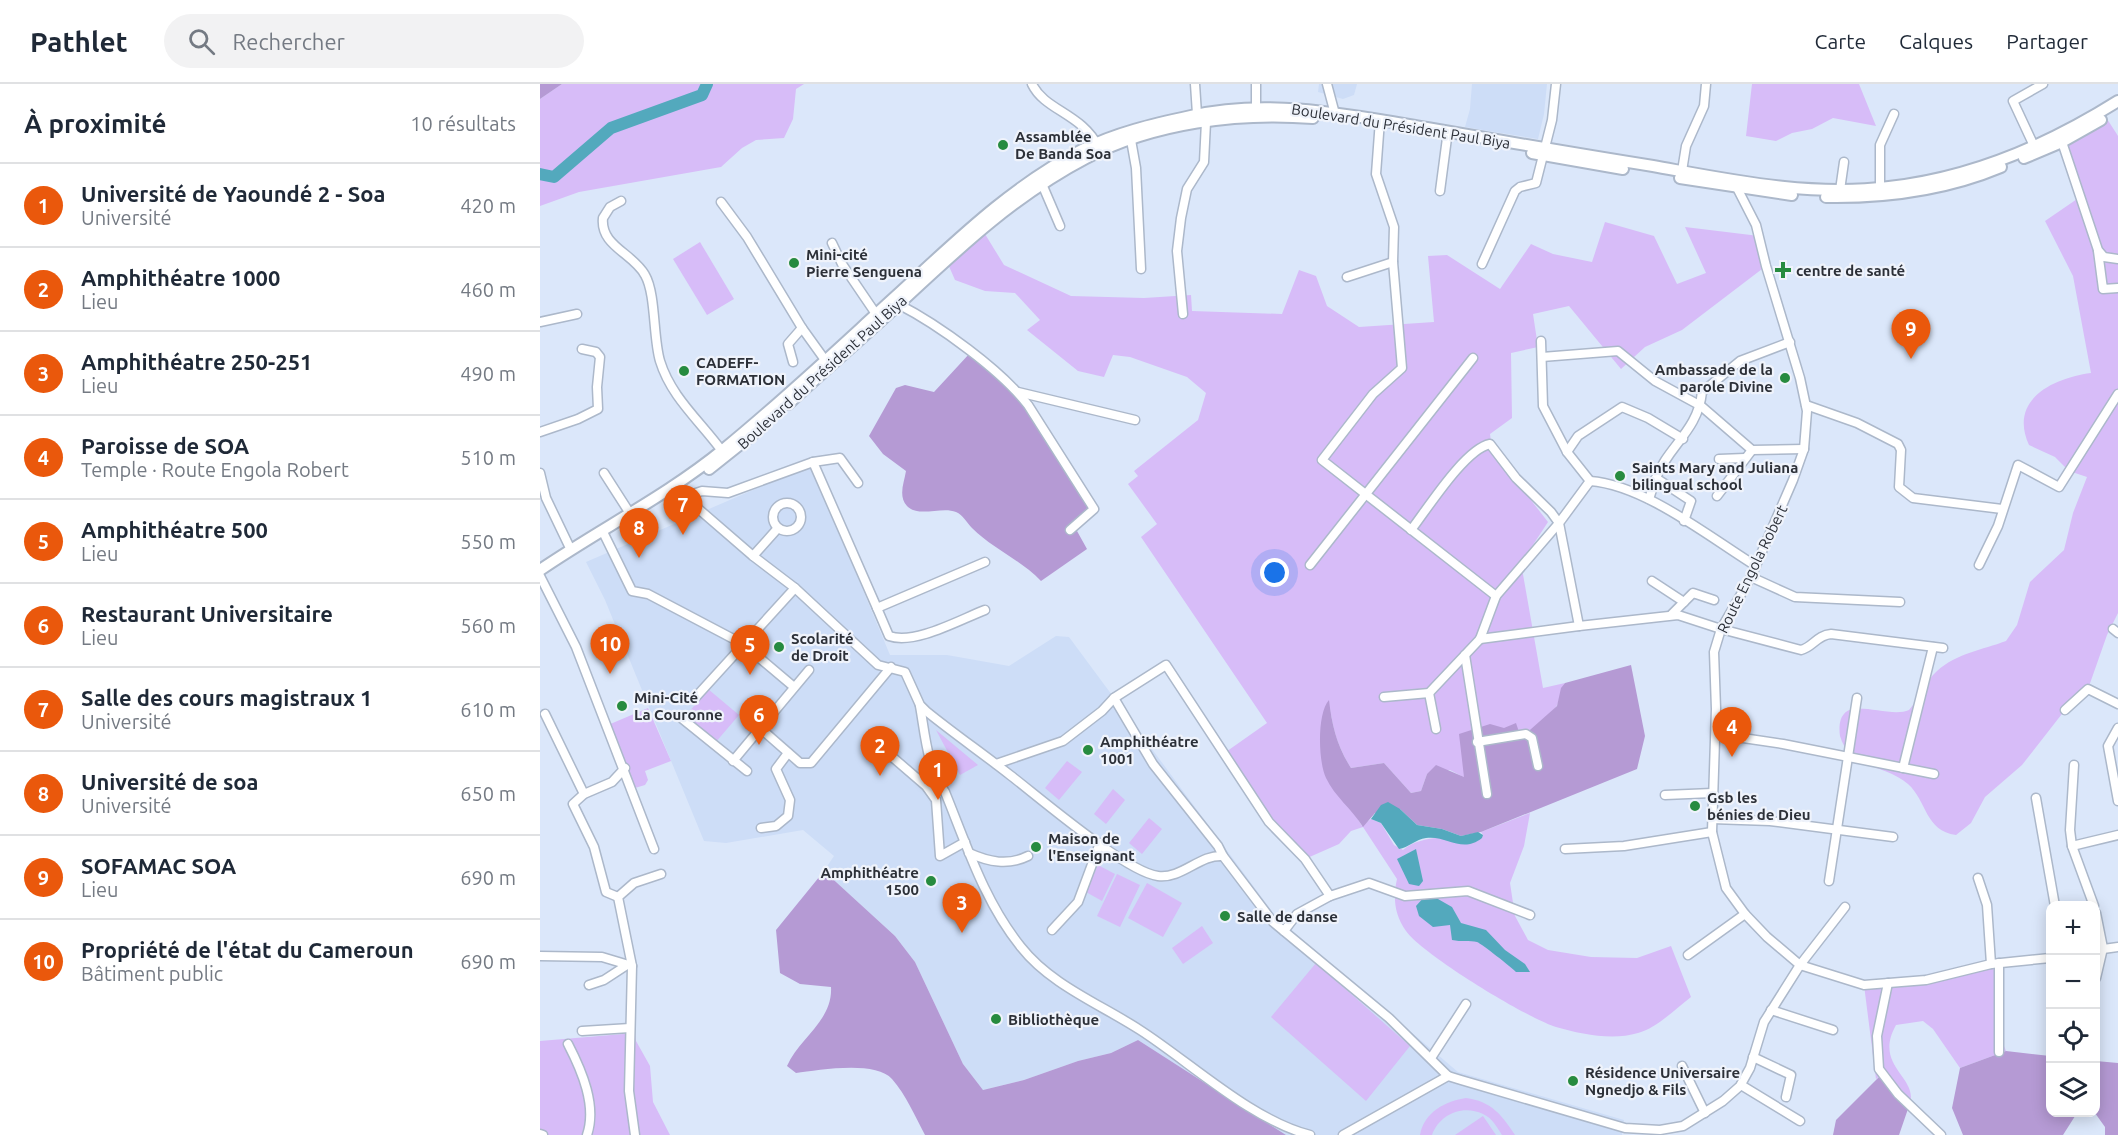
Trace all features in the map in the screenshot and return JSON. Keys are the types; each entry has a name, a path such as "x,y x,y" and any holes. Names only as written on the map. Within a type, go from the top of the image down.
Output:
{"main road":[{"path":"1735,184 1812,191 1880,192 1970,172 2034,146 2118,101"},
{"name":"Boulevard du Président Paul Biya","path":"560,556 629,512 678,491 977,221 1037,176 1149,126 1197,114 1281,108 1335,114 1447,138 1682,171 1735,184"},
{"path":"1735,184 1812,197 1880,192 1972,178 2062,142 2118,109"},
{"name":"Boulevard du Président Paul Biya","path":"560,556 573,554 678,491 725,458 981,228 1042,184 1098,148 1206,122 1279,116 1379,123 1735,184"},
{"path":"540,570 560,556"}],"street":[{"path":"1032,84 1048,103 1080,123 1098,148"},
{"path":"1195,84 1197,114"},
{"path":"1256,84 1256,109"},
{"path":"1327,84 1335,114"},
{"path":"1482,264 1515,191 1520,187 1536,183 1556,84"},
{"path":"1682,171 1686,146 1704,106 1706,84"},
{"path":"2034,146 2013,101 2043,84"},
{"path":"1880,192 1880,145 1894,114"},
{"path":"1183,314 1177,251 1186,193 1204,162 1206,122"},
{"path":"1379,123 1376,174 1393,220 1393,262 1402,368 1373,394 1322,460 1496,596"},
{"path":"1440,191 1447,138"},
{"path":"1131,140 1136,168 1141,269"},
{"path":"2062,142 2098,250 2103,290 2118,288"},
{"path":"1840,190 1844,162"},
{"path":"1042,184 1060,226"},
{"name":"Route Engola Robert","path":"1735,184 1756,225 1806,405 1804,449 1785,500 1751,577 1721,629 1714,660 1716,734 1712,832 1726,888 1745,915 1800,965 1864,985 1926,980 1995,964 2046,958"},
{"path":"621,201 610,207 603,218 606,234 611,243 628,255 645,275 660,360 674,394 695,415 722,451"},
{"path":"721,202 747,237 802,328 825,360"},
{"path":"832,243 842,264 876,314"},
{"path":"2098,250 2104,257 2118,259"},
{"path":"1347,277 1393,262"},
{"path":"898,304 970,352 1018,392 1052,440 1094,509 1070,530"},
{"path":"540,322 577,314"},
{"path":"793,362 788,344 802,328"},
{"path":"1541,341 1543,406 1567,452 1590,481 1602,482 1649,500 1756,566"},
{"path":"1649,500 1656,478 1683,439 1701,406 1702,392 1728,368 1790,342"},
{"path":"540,432 578,419 598,409 597,387 600,357 596,352 582,349"},
{"path":"1542,357 1618,351 1655,381 1701,406 1752,450 1804,449"},
{"path":"1310,565 1473,358"},
{"path":"1018,392 1135,420"},
{"path":"1979,565 1998,526 2018,465 2059,487 2118,394"},
{"path":"1806,405 1857,423 1898,444 1901,450 1899,487 1913,498 2002,509"},
{"path":"1567,452 1578,436 1623,407 1648,418 1683,439"},
{"path":"1411,530 1463,463 1476,449 1490,444 1516,478 1551,512 1558,523 1579,626"},
{"path":"1717,496 1752,450"},
{"path":"678,491 728,493 813,462 840,458 858,483"},
{"path":"1719,459 1745,458"},
{"path":"813,462 889,636 898,640 919,636 985,610"},
{"path":"540,473 543,497 570,548"},
{"path":"604,473 629,512"},
{"path":"1656,478 1691,501 1684,521"},
{"path":"1384,697 1429,693 1480,639 1496,596 1558,523 1590,481"},
{"path":"678,491 753,556 795,588 878,665 905,672 920,705 926,740 939,784 945,792 984,889 1003,923 1041,968 1142,1031 1245,1103 1310,1135"},
{"path":"753,556 778,528"},
{"path":"604,534 632,591 648,594 743,644 794,687"},
{"path":"877,608 985,562"},
{"path":"540,576 576,647 595,700 625,768 654,849"},
{"path":"1751,577 1795,597 1900,602"},
{"path":"1652,581 1683,602"},
{"path":"694,699 795,588"},
{"path":"1672,614 1693,593 1714,600"},
{"path":"1480,639 1672,614 1801,650 1808,648 1820,636 1831,634 1943,648"},
{"path":"1903,768 1933,647"},
{"path":"1465,655 1487,794"},
{"path":"996,764 1063,741 1114,698 1166,665 1269,822 1305,859 1330,896"},
{"path":"760,728 800,763 811,763 891,667"},
{"path":"734,761 809,670"},
{"path":"2066,710 2088,688 2118,704"},
{"path":"1429,693 1436,729"},
{"path":"1114,698 1153,764 1218,846 1264,912 1389,1018 1448,1076 1632,1129 1673,1129 1694,1121 1740,1085 1753,1057 1764,1022 1771,1010 1800,965 1845,907"},
{"path":"1828,881 1857,698"},
{"path":"920,705 1100,843 1142,869 1162,877 1173,875 1205,860 1223,856"},
{"path":"545,714 584,794"},
{"path":"680,717 747,771"},
{"path":"2118,729 2108,746 2118,801"},
{"path":"1477,742 1526,734 1532,738 1538,766"},
{"path":"1716,734 1846,756 1934,774"},
{"path":"883,749 926,786 936,800 940,856 965,842"},
{"path":"761,828 776,826 788,816 790,800 776,768 788,753"},
{"path":"2074,765 2069,822 2072,846 2092,901"},
{"path":"618,897 606,892 594,847 573,806 574,801 584,794 612,782 625,768"},
{"path":"1665,795 1712,793"},
{"path":"2036,798 2054,901"},
{"path":"1712,819 1770,821 1893,837"},
{"path":"1565,849 1624,846 1712,832"},
{"path":"2072,846 2118,835"},
{"path":"1052,930 1078,902 1100,843"},
{"path":"969,853 985,860 1014,863 1028,856"},
{"path":"618,897 634,883 660,874"},
{"path":"1978,878 1987,905 1995,964 1999,1052"},
{"path":"1284,931 1297,914 1330,896 1369,883 1405,896 1468,891 1530,915"},
{"path":"618,897 630,965 628,1091 635,1135"},
{"path":"1688,955 1745,915"},
{"path":"2100,949 2118,947"},
{"path":"540,956 602,957 630,965"},
{"path":"589,985 607,979 630,965"},
{"path":"1888,983 1877,1036 1879,1069 1898,1094 1941,1135"},
{"path":"1431,1058 1466,1004"},
{"path":"1771,1010 1833,1030"},
{"path":"582,1031 630,1028"},
{"path":"568,1044 588,1099 592,1119 587,1135"},
{"path":"1753,1057 1791,1076 1786,1097"},
{"path":"1682,1066 1705,1113"},
{"path":"1343,1135 1448,1076"},
{"path":"1740,1085 1800,1121"}],"shaded area":[{"path":"540,84 562,84 540,99"},
{"path":"562,84 804,84 796,89 793,119 784,138 756,140 742,148 721,167 579,192 540,206 540,99"},
{"path":"1319,84 1357,84 1354,95 1343,99 1318,92"},
{"path":"1472,84 1547,84 1544,114 1538,139 1465,127 1470,109"},
{"path":"1752,84 1859,84 1876,126 1833,118 1812,129 1792,133 1776,141 1746,136"},
{"path":"2102,111 2118,136 2118,613 2107,635 2088,689 2065,710 2022,765 1985,797 1971,823 1956,835 1938,828 1932,822 1908,784 1851,755 1840,736 1840,721 1849,710 1901,712 1909,710 1933,675 1945,665 1961,656 2006,641 2017,625 2030,582 2064,550 2073,513 2087,477 2069,471 2055,457 2029,445 2024,429 2025,415 2030,403 2050,386 2091,373 2073,276 2045,221 2080,197 2062,142"},
{"path":"977,221 1004,265 1071,296 1144,298 1191,295 1192,311 1282,314 1299,270 1316,276 1327,306 1359,327 1434,322 1428,256 1447,255 1500,289 1531,244 1553,254 1592,262 1605,222 1654,236 1677,284 1706,273 1685,227 1759,236 1766,266 1682,330 1645,347 1621,369 1569,306 1533,314 1538,347 1511,353 1512,418 1490,434 1492,450 1548,522 1521,563 1543,688 1565,683 1555,708 1523,737 1465,778 1450,770 1427,774 1421,791 1411,793 1384,763 1351,768 1336,736 1329,701 1341,799 1352,809 1362,826 1371,819 1381,823 1394,845 1403,850 1420,841 1430,839 1483,835 1481,832 1530,813 1524,846 1510,883 1515,916 1528,940 1548,950 1591,957 1637,958 1671,946 1691,997 1666,1018 1638,1033 1597,1036 1556,1027 1523,1012 1476,985 1416,942 1402,925 1397,912 1395,892 1397,879 1363,827 1351,831 1339,844 1305,859 1289,845 1223,754 1267,723 1141,537 1157,524 1128,484 1138,476 1134,471 1198,420 1206,393 1187,377 1130,357 1113,355 1104,377 1078,371 1027,330 1040,320 1015,293 985,291 955,280 948,264"},
{"path":"700,242 734,299 707,315 673,259"},
{"path":"970,353 1015,389 1094,509 1071,531 1077,531 1087,549 1041,581 980,535 958,513 944,510 924,512 907,506 902,494 906,471 883,454 869,436 896,388 905,385 934,392"},
{"path":"811,465 890,655 947,655 1009,666 1056,636 1069,637 1277,918 1458,1072 1624,1120 1622,1135 1286,1135 1138,1040 1111,1053 983,1090 963,1064 915,962 895,936 824,871 834,856 803,830 726,843 704,841 605,600 586,562"},
{"path":"1631,665 1645,736 1637,769 1481,832 1461,836 1442,829 1417,825 1400,809 1375,813 1363,827 1334,791 1323,770 1320,749 1321,726 1322,715 1329,700 1336,736 1351,768 1384,763 1411,793 1421,791 1427,774 1436,765 1464,777 1459,734 1490,724 1504,728 1516,723 1521,738 1557,706 1561,688 1565,683"},
{"path":"708,689 739,715 715,743 685,717"},
{"path":"648,708 671,761 645,771 648,780 645,785 635,788 619,744 608,725"},
{"path":"936,730 978,765 960,775"},
{"path":"1067,761 1082,772 1059,800 1045,788"},
{"path":"1113,789 1125,800 1106,824 1094,814"},
{"path":"1149,818 1162,829 1142,854 1129,843"},
{"path":"1098,865 1115,874 1102,901 1086,892"},
{"path":"824,871 895,936 915,962 963,1064 983,1090 1111,1053 1138,1040 1286,1135 925,1135 902,1092 884,1073 860,1068 846,1068 796,1073 787,1066 827,1010 831,987 800,984 780,973 776,930"},
{"path":"1117,874 1140,885 1120,927 1097,916"},
{"path":"1147,883 1182,903 1163,937 1128,918"},
{"path":"1202,926 1213,943 1183,964 1172,948"},
{"path":"1316,963 1410,1046 1366,1101 1271,1017"},
{"path":"1998,964 1998,1031 2006,1051 1960,1068 1933,1029 1923,1021 1896,1025 1890,1039 1890,1051 1892,1061 1908,1086 1911,1094 1910,1103 1881,1075 1876,1079 1864,985 1926,980"},
{"path":"635,1033 636,1041 650,1066 653,1102 670,1135 540,1135 540,1041"},
{"path":"2006,1051 2046,1056 2046,1117 2074,1117 2063,1135 1963,1135 1952,1108 1960,1068"},
{"path":"2100,1061 2118,1063 2118,1135 2105,1135 2105,1127 2098,1117 2100,1117"},
{"path":"1881,1075 1910,1103 1899,1135 1833,1135 1836,1120"},
{"path":"1466,1098 1482,1102 1495,1110 1515,1135 1502,1135 1486,1116 1467,1110 1452,1113 1446,1117 1435,1128 1432,1135 1420,1135 1426,1120 1437,1109"},
{"path":"1483,1116 1496,1135 1455,1135"}],"water":[{"path":"1388,802 1400,809 1417,825 1442,829 1461,836 1478,832 1483,835 1482,838 1468,844 1461,844 1426,838 1399,849 1381,823 1371,819 1381,805"},
{"path":"1416,849 1423,881 1419,886 1409,884 1397,859"},
{"path":"1431,895 1452,907 1461,923 1486,930 1505,950 1525,964 1530,972 1516,972 1477,942 1452,940 1450,925 1433,927 1419,916 1416,906 1425,896"}],"waterway":[{"path":"540,174 554,177 611,128 702,95 707,84"}],"place":[{"name":"Assamblée De Banda Soa","path":"1003,145"},
{"name":"Mini-cité Pierre Senguena","path":"794,263"},
{"name":"centre de santé","path":"1783,270"},
{"name":"SOFAMAC SOA","path":"1911,359"},
{"name":"CADEFF- FORMATION","path":"684,371"},
{"name":"Ambassade de la parole Divine","path":"1785,378"},
{"name":"Saints Mary and Juliana bilingual school","path":"1620,476"},
{"name":"Salle des cours magistraux 1","path":"683,535"},
{"name":"Université de soa","path":"639,558"},
{"name":"Scolarité de Droit","path":"779,647"},
{"name":"Propriété de l'état du Cameroun","path":"610,674"},
{"name":"Amphithéatre 500","path":"750,675"},
{"name":"Mini-Cité La Couronne","path":"622,706"},
{"name":"Restaurant Universitaire","path":"759,745"},
{"name":"Amphithéatre 1001","path":"1088,750"},
{"name":"Paroisse de SOA","path":"1732,757"},
{"name":"Amphithéatre 1000","path":"880,776"},
{"name":"Université de Yaoundé 2 - Soa","path":"938,800"},
{"name":"Gsb les bénies de Dieu","path":"1695,806"},
{"name":"Maison de l'Enseignant","path":"1036,847"},
{"name":"Amphithéatre 1500","path":"931,881"},
{"name":"Salle de danse","path":"1225,916"},
{"name":"Amphithéatre 250-251","path":"962,933"},
{"name":"Bibliothèque","path":"996,1019"},
{"name":"Résidence Universaire Ngnedjo & Fils","path":"1573,1081"}]}
